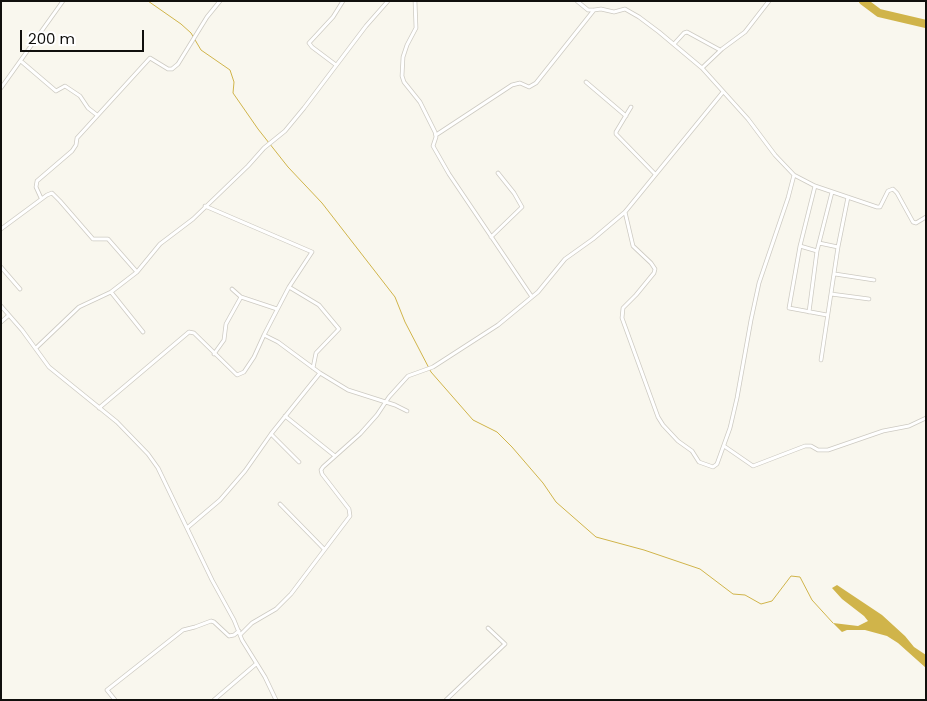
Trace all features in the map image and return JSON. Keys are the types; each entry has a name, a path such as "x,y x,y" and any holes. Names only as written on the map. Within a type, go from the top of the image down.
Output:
{"street":[{"path":"1,88 22,62 63,1"},
{"path":"41,198 36,187 37,181 72,151 76,145 76,138 150,58 168,69 172,69 178,64 207,17 220,1"},
{"path":"336,65 312,47 310,43 333,17 343,1"},
{"path":"36,348 79,307 111,292 137,272 160,244 192,219 248,166 264,148 285,131 366,26 388,1"},
{"path":"415,1 416,28 404,50 402,76 404,82 420,102 436,135 433,146 449,174 532,297"},
{"path":"578,1 588,10 600,9 614,12 627,10 674,44 702,68 794,175 815,186 879,208 886,194 893,189 898,193 913,222 916,223 926,216"},
{"path":"702,68 720,50 745,32 769,1"},
{"path":"436,135 512,85 520,83 529,87 536,83 594,10"},
{"path":"674,44 687,32 720,50"},
{"path":"22,62 56,91 65,86 80,96 88,108 97,115"},
{"path":"586,82 626,116"},
{"path":"115,700 107,690 183,630 211,621 225,634 229,636 234,635 276,610 308,573 350,516 350,509 321,472 323,467 360,434 408,376 433,367 498,325 538,292 565,259 593,239 625,212 723,92"},
{"path":"631,107 616,134 655,174"},
{"path":"491,237 522,207 514,193 498,173"},
{"path":"625,212 633,246 655,269 641,289 623,308 621,314 658,417 672,435 692,451 699,462 713,467 717,464 724,446 738,398 759,283 794,175"},
{"path":"815,186 800,246 789,308 827,315"},
{"path":"809,312 817,250 832,192"},
{"path":"1,229 49,193 60,200 92,239 108,239 137,272"},
{"path":"821,360 838,247 848,197"},
{"path":"99,408 189,332 194,333 234,374 240,375 254,357 289,287 312,252 205,206"},
{"path":"819,243 838,247"},
{"path":"800,246 817,250"},
{"path":"1,267 20,289"},
{"path":"834,274 874,280"},
{"path":"289,287 319,305 339,330 316,353 313,368"},
{"path":"232,289 241,297 277,309"},
{"path":"111,292 143,332"},
{"path":"831,294 869,299"},
{"path":"214,354 224,340 226,324 241,297"},
{"path":"1,306 22,330 43,360 60,378 99,408 133,439 158,468 212,580 240,632 242,640 265,677 276,700"},
{"path":"1,322 8,316"},
{"path":"264,335 278,342 320,373 348,390 407,411"},
{"path":"187,528 220,500 245,471 284,416 320,373"},
{"path":"284,416 334,456"},
{"path":"724,446 749,465 755,466 805,446 811,446 818,450 828,450 883,431 909,426 926,418"},
{"path":"271,434 299,462"},
{"path":"280,504 324,549"},
{"path":"446,700 506,644 488,628"},
{"path":"214,700 256,664"}],"shaded area":[{"path":"837,585 882,615 914,647 926,655 926,668 898,643 887,636 865,630 847,630 842,632 833,623 858,626 868,621 832,588"}],"waterway":[{"path":"148,1 181,24 191,33 201,50 230,70 234,82 233,93 258,129 288,167 322,203 395,297 405,322 431,372 473,420 497,432 512,447 543,483 556,502 596,537 644,550 700,569 733,594 745,595 761,604 772,601 791,576 800,577 812,600 833,623"},
{"path":"863,1 879,13 926,24"}]}
